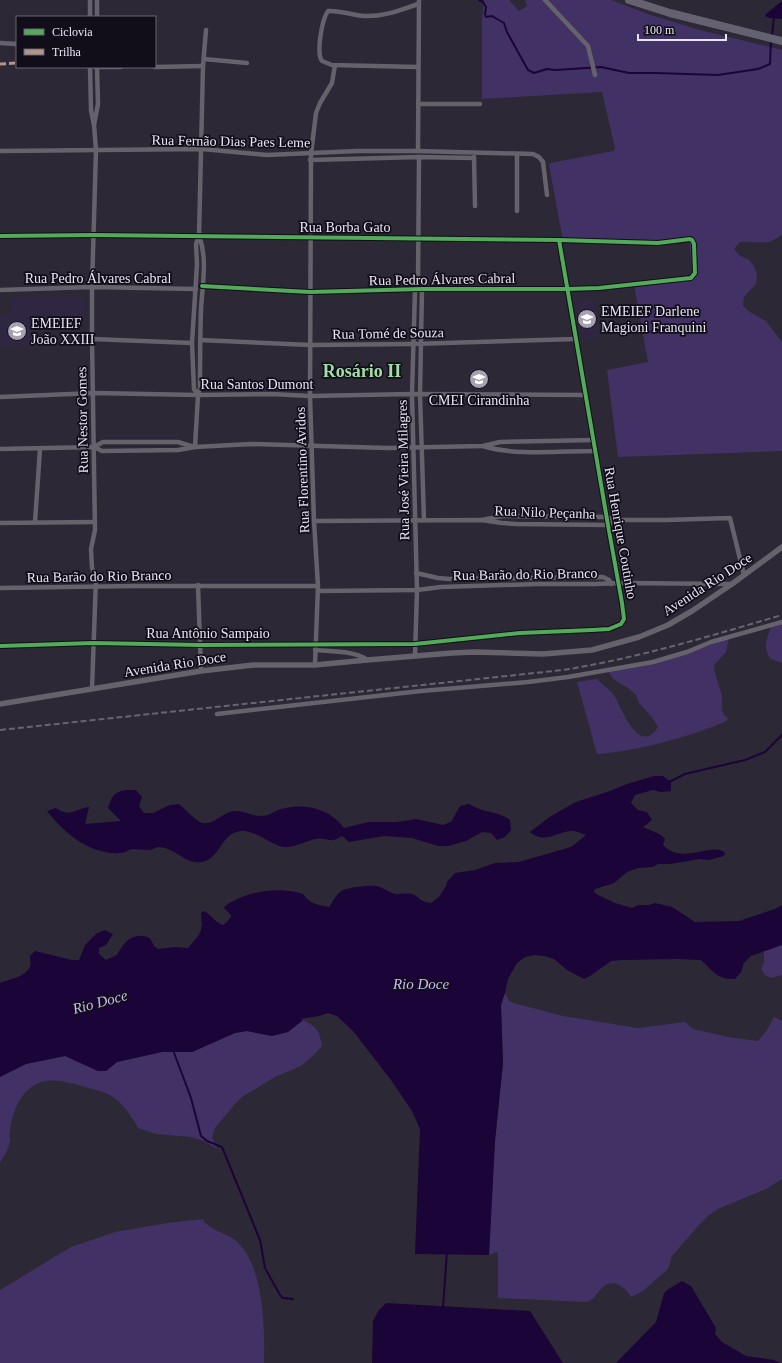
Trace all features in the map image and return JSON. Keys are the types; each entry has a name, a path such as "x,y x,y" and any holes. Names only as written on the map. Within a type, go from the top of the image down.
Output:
{"highway":[{"path":"629,0 670,13 782,40"}],"street":[{"path":"90,0 90,16"},
{"path":"97,0 97,16"},
{"path":"545,0 588,46 596,75"},
{"path":"418,67 335,65 322,61 319,54 321,33 328,11 355,15 379,16 418,2 418,67 418,150"},
{"path":"198,395 194,389 192,343 196,289 196,244 199,236 203,66 206,30"},
{"path":"0,43 16,44"},
{"path":"204,58 247,63"},
{"name":"Rua Florentino Avidos","path":"315,665 318,586 314,521 310,396 310,160 316,113 332,83 335,65"},
{"path":"156,67 203,66"},
{"name":"Rua Nestor Gomes","path":"90,68 91,110 96,150 92,287 95,522 95,535 92,549 92,568 96,578 92,689"},
{"name":"Rua Nestor Gomes","path":"94,125 98,113 97,68"},
{"path":"418,104 480,104"},
{"name":"Rua Fernão Dias Paes Leme","path":"0,151 202,149 268,155 418,150 474,156 532,154 539,156 543,162 547,195"},
{"path":"517,154 517,211"},
{"path":"310,160 474,156 475,206"},
{"name":"Rua José Vieira Milagres","path":"415,656 417,590 414,520 412,344 415,290 418,284 419,157"},
{"name":"Rua Borba Gato","path":"0,236 93,235 418,238 658,243 690,239 694,244 695,273 691,278 682,280"},
{"path":"195,447 198,395 200,388 200,340 204,263 202,244 199,236"},
{"name":"Rua Henrique Coutinho","path":"415,644 520,634 592,630 614,627 621,624 624,619 619,582 559,240"},
{"name":"Rua Pedro Álvares Cabral","path":"202,286 310,292 422,289 567,289 599,288 682,280"},
{"path":"418,284 422,289 420,394 424,520"},
{"name":"Rua Pedro Álvares Cabral","path":"0,290 92,287 196,289"},
{"path":"92,339 192,343"},
{"name":"Rua Tomé de Souza","path":"200,340 310,345 421,344 576,339"},
{"name":"Rua Santos Dumont","path":"0,397 94,393 198,395 271,394 310,396 412,394 586,395"},
{"path":"94,447 102,451 178,450 195,447 252,444 354,448 414,448 483,446 500,442 594,440"},
{"path":"0,449 94,447 103,442 178,442 195,447"},
{"path":"483,446 493,449 514,451 595,451"},
{"path":"35,522 40,449"},
{"name":"Rua Nilo Peçanha","path":"482,520 502,516 607,517"},
{"path":"607,517 615,520 730,518 744,575"},
{"name":"Rua Nilo Peçanha","path":"314,521 482,520 516,524 608,525"},
{"path":"608,525 615,520"},
{"path":"0,523 95,522"},
{"name":"Avenida Rio Doce","path":"0,704 201,671 253,665 315,665 474,652 543,654 599,648 639,637 668,625 732,584 782,547"},
{"path":"416,573 450,579 603,577 609,580 611,584"},
{"name":"Rua Barão do Rio Branco","path":"318,591 417,590 441,587 538,584 611,584 619,582 732,584"},
{"path":"198,585 201,671"},
{"name":"Rua Barão do Rio Branco","path":"0,588 198,585 318,586"},
{"path":"217,714 421,691 528,682 568,676 653,662 687,652 711,642 782,622"},
{"name":"Rua Antônio Sampaio","path":"0,646 93,643 200,645 415,644"},
{"path":"315,650 352,654 362,656 368,660"}],"shaded area":[{"path":"484,0 509,0 519,11 527,6 525,0 611,0 651,15 700,30 782,50 782,234 767,242 740,242 734,249 740,256 748,259 754,266 757,275 756,284 744,297 743,306 750,312 766,321 782,342 782,451 618,457 607,370 648,362 634,285 693,276 689,240 563,241 549,165 550,163 613,151 615,148 602,92 482,99 482,20"},
{"name":"EMEIEF João XXIII","path":"12,298 86,298 85,316 34,316 33,347 0,346 0,316 12,316"},
{"name":"EMEIEF Darlene Magioni Franquini","path":"594,298 600,336 581,339 575,301"},
{"name":"CMEI Cirandinha","path":"471,370 488,371 488,388 470,387"},
{"path":"782,622 782,663 771,659 768,655 766,642 772,625"},
{"path":"729,638 726,652 715,664 714,669 722,696 722,710 724,715 728,718 727,721 663,742 630,750 597,754 577,682 597,679 613,694 632,728 644,737 651,735 658,727 651,716 639,703 636,695 613,679 608,671"},
{"path":"782,945 782,975 771,978 765,975 761,969 764,963 764,951"},
{"path":"505,993 509,1001 514,1003 563,1016 638,1028 685,1022 693,1029 728,1037 758,1041 767,1030 774,1017 782,1021 782,1179 766,1189 718,1209 708,1216 672,1256 668,1269 643,1291 631,1297 622,1287 614,1283 610,1283 602,1288 591,1300 586,1302 498,1298 498,1254 497,1252 489,1255 495,1141 503,1063 501,1005"},
{"path":"303,1020 317,1030 322,1046 301,1066 275,1077 242,1097 215,1128 212,1137 217,1149 204,1141 191,1137 156,1134 138,1128 122,1104 108,1094 74,1084 52,1080 38,1083 31,1087 19,1101 14,1111 9,1147 0,1163 0,1077 26,1064 65,1056 98,1071 106,1071 117,1062 162,1052 192,1052 235,1033 247,1031 272,1036 288,1032"},
{"path":"203,1219 212,1228 235,1240 245,1250 252,1264 261,1297 264,1333 264,1363 0,1363 0,1290 71,1247 115,1232 167,1223"}],"water":[{"path":"782,1 782,19 769,18 765,16 766,14"},
{"name":"Rio Doce","path":"654,776 663,776 671,782 671,791 661,792 653,790 635,795 631,803 638,810 647,812 652,820 643,827 658,833 663,837 665,839 663,845 671,851 688,854 720,850 725,853 724,856 709,860 700,859 638,868 627,872 614,883 595,889 594,892 615,903 632,908 638,905 649,905 655,903 672,907 695,922 739,921 775,909 782,905 782,945 751,956 744,963 741,972 735,979 720,976 701,960 677,959 611,961 584,979 567,970 554,959 544,956 534,955 525,957 517,963 508,979 501,1005 503,1063 495,1141 489,1255 415,1254 420,1129 412,1111 391,1080 353,1031 337,1016 328,1013 300,1019 303,1020 288,1032 272,1036 247,1031 235,1033 192,1052 162,1052 117,1062 106,1071 98,1071 65,1056 26,1064 0,1077 0,983 25,973 30,966 30,956 35,951 72,960 79,960 85,945 97,933 105,930 113,934 106,945 99,948 99,954 106,960 117,955 123,945 130,939 139,936 150,938 154,946 158,949 176,947 188,948 200,932 202,925 201,913 204,911 223,925 231,917 231,915 224,908 225,906 243,897 263,891 284,890 303,894 314,904 329,907 337,895 343,890 373,886 396,894 412,894 424,902 431,903 439,897 447,882 455,873 475,870 495,863 519,862 571,847 586,835 573,831 541,837 530,832 551,816 576,802"},
{"path":"126,790 136,790 142,797 139,806 144,813 153,813 170,805 179,804 195,819 204,823 209,823 234,811 263,816 278,810 296,806 314,808 323,811 331,815 344,828 369,822 397,822 416,819 443,825 451,822 460,806 469,804 510,820 511,830 505,837 497,840 491,833 482,832 466,841 448,846 438,846 412,838 384,836 349,842 342,836 335,840 320,838 315,839 292,847 282,847 253,833 244,831 236,832 230,835 208,860 196,862 185,859 170,850 159,847 151,850 132,849 124,853 99,851 89,847 70,835 47,811 56,808 69,813 89,807 85,824 121,821 108,808 116,793"},
{"path":"682,1281 691,1286 716,1328 715,1334 722,1342 746,1356 774,1360 780,1363 616,1363 656,1322 664,1293"},
{"path":"386,1303 530,1311 563,1363 372,1363 373,1321 379,1310"}],"waterway":[{"path":"479,0 483,2 486,7 486,17 492,16 504,23 507,32 528,70 534,73 547,69 556,70 601,67 629,73 718,75 758,69 770,64 771,40"},
{"path":"772,36 774,16"},
{"path":"669,782 685,774 745,760 765,752 782,735"},
{"path":"173,1050 191,1098 201,1136 207,1141 222,1147 260,1240 265,1268 280,1295 283,1298 293,1299"},
{"path":"443,1308 447,1252"}],"railway":[{"path":"0,730 563,670 646,653 782,615"}],"marked path":[{"path":"0,64 16,63"}],"cycle path":[{"path":"0,236 93,235 559,240 658,243 690,239 694,244 695,273 691,278 599,288 422,289 310,292 202,286"},
{"path":"0,646 93,643 200,645 415,644 520,633 609,629 621,624 624,619 622,603 559,240"}],"place":[{"name":"EMEIEF Darlene Magioni Franquini","path":"587,319"},
{"name":"EMEIEF João XXIII","path":"17,331"},
{"name":"CMEI Cirandinha","path":"479,379"}],"district":[{"name":"Rosário II","path":"362,371"}]}
